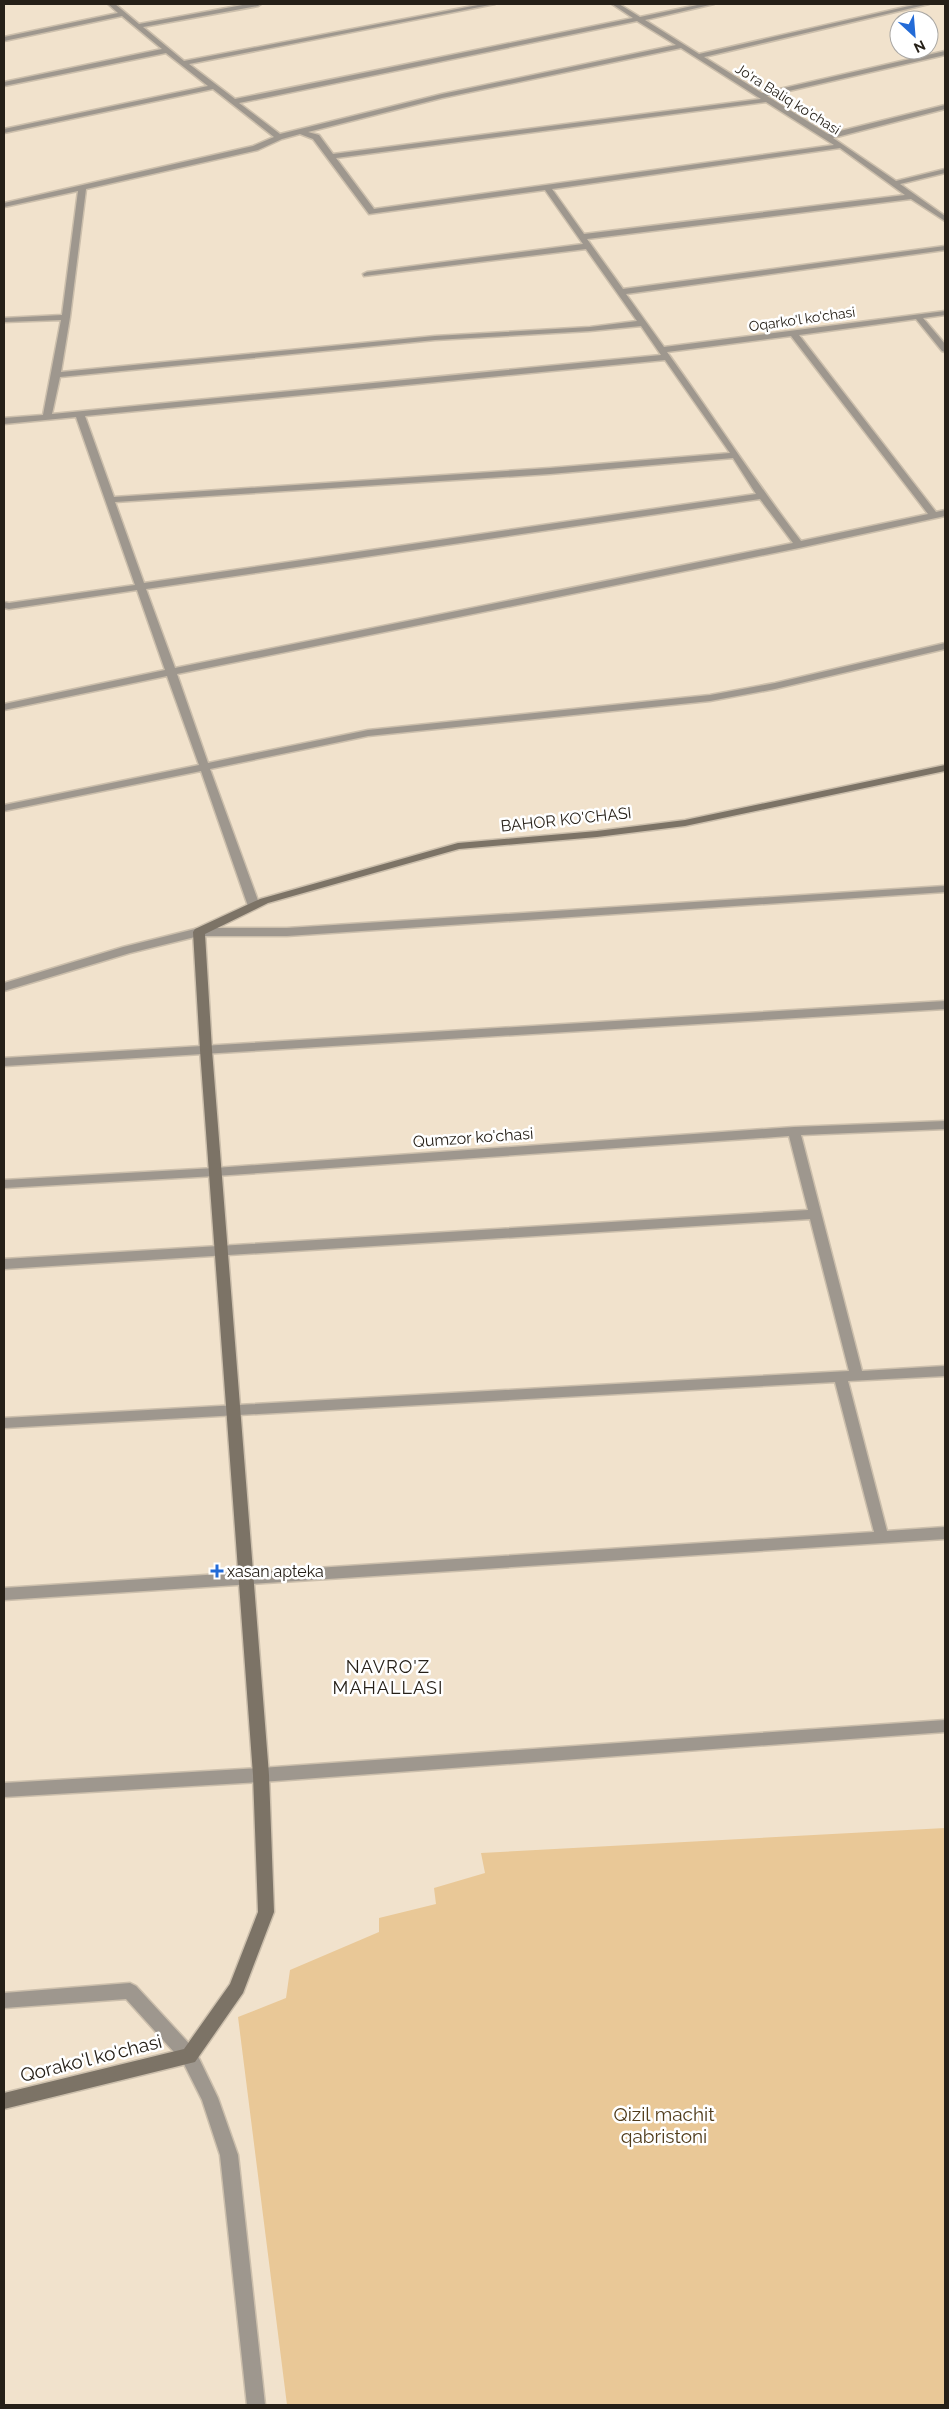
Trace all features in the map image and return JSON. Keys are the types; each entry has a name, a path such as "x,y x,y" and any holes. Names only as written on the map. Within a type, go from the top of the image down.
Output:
{"street":[{"path":"112,4 232,102 280,137"},
{"path":"139,26 258,4"},
{"path":"183,63 492,4"},
{"name":"Jo'ra Baliq ko'chasi","path":"615,4 840,146 896,183 945,219"},
{"path":"232,102 711,4"},
{"path":"697,56 926,4"},
{"path":"4,39 124,14"},
{"path":"4,205 255,148 280,137 442,96 681,46"},
{"path":"4,84 168,50"},
{"path":"330,157 763,98 945,53"},
{"path":"4,131 214,87"},
{"path":"826,137 945,107"},
{"path":"301,132 316,137 372,212 840,146"},
{"path":"896,183 945,171"},
{"path":"547,187 736,454 762,496 799,545"},
{"path":"47,418 57,375 66,317 82,188"},
{"path":"583,237 913,196"},
{"path":"366,274 588,246"},
{"path":"621,292 945,248"},
{"name":"Oqarko'l ko'chasi","path":"4,421 80,415 665,353 945,313"},
{"path":"4,320 66,317"},
{"path":"918,317 945,349"},
{"path":"57,375 435,338 590,329 644,323"},
{"path":"794,334 933,515"},
{"path":"80,415 254,906"},
{"path":"109,500 550,471 736,454"},
{"path":"4,605 9,606 762,496"},
{"path":"4,707 171,671 799,545 945,512"},
{"path":"4,808 368,734 441,724 710,698 775,686 945,646"},
{"name":"BAHOR KO'CHASI","path":"199,932 264,901 458,846 598,834 685,823 945,768"},
{"path":"4,987 127,950 199,932 287,932 945,889"},
{"path":"189,2056 237,1988 266,1912 261,1775 206,1050 199,932"},
{"path":"4,1062 945,1005"},
{"name":"Qumzor ko'chasi","path":"4,1184 215,1172 794,1131 945,1125"},
{"path":"794,1131 857,1376"},
{"path":"4,1264 816,1214"},
{"path":"4,1422 945,1371"},
{"path":"840,1376 882,1537"},
{"path":"4,1594 945,1533"},
{"path":"4,1790 261,1775 945,1726"},
{"path":"4,2001 130,1991 189,2056 210,2098 228,2155 256,2405"},
{"name":"Qorako'l ko'chasi","path":"4,2101 189,2056"}],"green space":[{"name":"Qizil machit qabristoni","path":"945,1828 945,2405 287,2405 238,2017 286,1998 290,1970 379,1932 379,1918 436,1904 434,1888 485,1873 481,1853"}],"place":[{"name":"xasan apteka","path":"217,1571"}],"district":[{"name":"NAVRO'Z MAHALLASI","path":"388,1677"}]}
